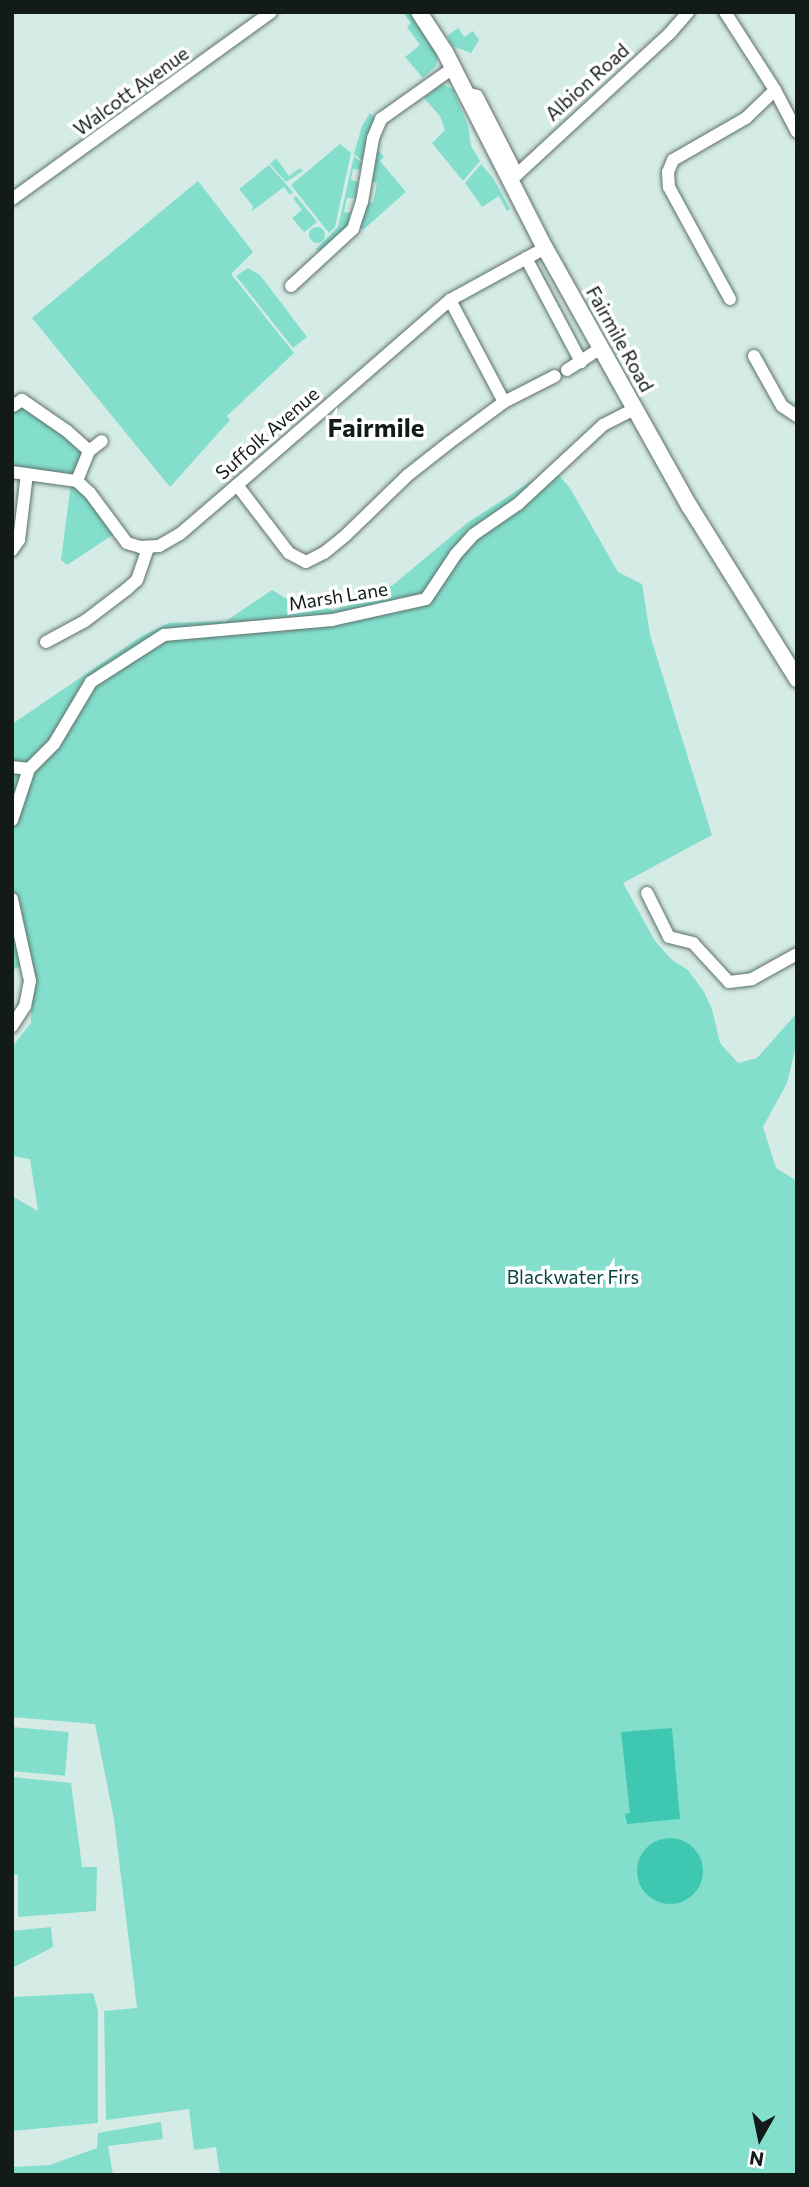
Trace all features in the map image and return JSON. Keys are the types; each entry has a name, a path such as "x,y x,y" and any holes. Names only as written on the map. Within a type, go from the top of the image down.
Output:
{"main road":[{"name":"Fairmile Road","path":"419,12 515,176 545,247 690,507 797,680"}],"street":[{"name":"Walcott Avenue","path":"12,199 271,12"},
{"name":"Albion Road","path":"515,176 670,33 688,12"},
{"path":"725,12 775,90 797,132"},
{"path":"291,286 321,262 353,229 362,202 373,138 381,119 453,68"},
{"path":"730,292 669,187 668,172 673,160 746,118 775,90"},
{"name":"Suffolk Avenue","path":"148,548 159,547 171,540 450,300 545,247"},
{"path":"526,258 581,362"},
{"path":"450,300 504,402"},
{"path":"237,485 289,554 306,562 324,553 408,475 504,402 581,362 601,348"},
{"path":"754,356 782,406 797,415"},
{"path":"13,407 22,400 67,430 89,451"},
{"name":"Marsh Lane","path":"12,820 29,769 54,744 90,681 164,635 332,620 426,599 456,554 473,535 517,504 603,425 635,409"},
{"path":"77,481 89,451 103,441"},
{"path":"12,472 77,481 90,493 122,539 132,545 148,548 137,580 85,621 46,642"},
{"path":"12,550 19,540 27,474"},
{"path":"12,767 29,769"},
{"path":"647,893 669,937 693,943 729,982 752,979 797,954"},
{"path":"12,899 30,981 25,1006 12,1027"}],"green space":[{"path":"409,12 438,55 436,66 423,78 405,57 420,45 407,27 411,23 403,13"},
{"path":"458,28 464,37 473,31 479,40 471,53 452,46 447,36"},
{"path":"442,84 453,89 468,126 471,146 480,161 463,181 432,143 445,130 440,116 424,98"},
{"path":"370,113 375,119 362,161 354,154 362,126"},
{"path":"340,144 351,153 335,227 329,233 291,185"},
{"path":"378,150 384,157 380,161 406,192 363,230 359,227 366,202 373,203 377,183 370,181"},
{"path":"354,156 362,163 360,170 353,169 351,180 358,182 355,198 347,198 344,212 352,213 350,222 345,230 320,252 316,249 338,227"},
{"path":"276,158 289,176 300,168 303,171 286,182 270,164"},
{"path":"481,164 493,178 510,209 507,211 499,196 482,207 465,183"},
{"path":"269,165 293,192 290,195 284,187 252,211 253,206 239,189"},
{"path":"198,181 253,252 231,274 294,353 227,416 230,420 170,487 32,318"},
{"path":"296,196 317,222 304,232 292,218 302,210 293,198"},
{"path":"314,227 320,227 325,235 323,241 314,243 309,238 309,232"},
{"path":"248,268 260,275 307,337 293,348 236,276"},
{"path":"24,403 83,451 74,476 12,469 12,411"},
{"name":"Blackwater Firs","path":"552,468 570,488 618,572 642,584 650,635 712,835 623,883 655,941 672,960 688,970 704,992 712,1009 720,1043 738,1063 757,1058 797,1013 797,1042 787,1083 763,1127 776,1168 797,1181 797,2175 220,2175 216,2147 194,2150 189,2109 106,2120 104,2011 137,2008 114,1819 95,1724 12,1717 12,1196 38,1211 30,1159 12,1156 12,1047 31,1023 32,961 12,970 12,724 142,636 169,623 226,621 272,590 287,599 334,610 393,585 467,523"},
{"path":"71,483 83,492 114,534 67,565 61,560"},
{"path":"12,1727 69,1732 65,1776 12,1771"},
{"path":"12,1777 71,1783 82,1867 97,1867 96,1911 18,1917 18,1875 12,1874"},
{"path":"51,1927 53,1947 12,1968 12,1931"},
{"path":"93,1993 98,2011 98,2123 12,2131 12,1997"},
{"path":"161,2122 163,2139 108,2146 113,2175 12,2175 12,2167 50,2165 97,2148 98,2133"}],"shaded area":[{"path":"672,1728 680,1819 627,1824 625,1814 630,1813 621,1732"},
{"path":"670,1838 683,1840 693,1848 701,1858 701,1884 693,1894 683,1902 670,1904 657,1902 647,1894 639,1884 637,1871 639,1858 647,1848 657,1840"}],"district":[{"name":"Fairmile","path":"376,427"}]}
